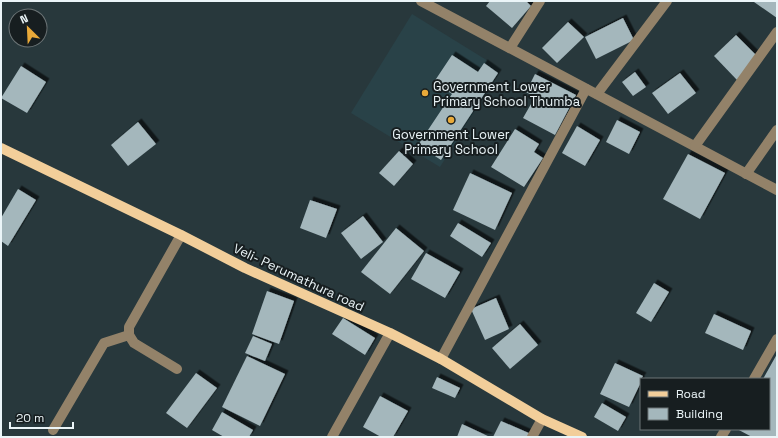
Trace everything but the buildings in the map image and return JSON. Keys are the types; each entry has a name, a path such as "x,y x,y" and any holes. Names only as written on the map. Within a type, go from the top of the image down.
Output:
{"main road":[{"name":"Veli- Perumathura road","path":"1,148 181,235 245,268 390,332 441,359 542,419 582,437"}],"street":[{"path":"510,48 540,1"},
{"path":"597,94 667,1"},
{"path":"424,2 777,190"},
{"path":"695,146 777,32"},
{"path":"441,359 586,89"},
{"path":"746,174 777,130"},
{"path":"177,369 134,343 129,335 130,327 181,235"},
{"path":"332,437 390,332"},
{"path":"53,430 104,343 129,335"},
{"path":"755,378 777,339"},
{"path":"532,437 542,419"}],"shaded area":[{"name":"Government Lower Primary School Thumba","path":"412,14 501,69 440,167 351,113"}],"place":[{"name":"Government Lower Primary School Thumba","path":"425,93"},
{"name":"Government Lower Primary School","path":"451,120"}]}
